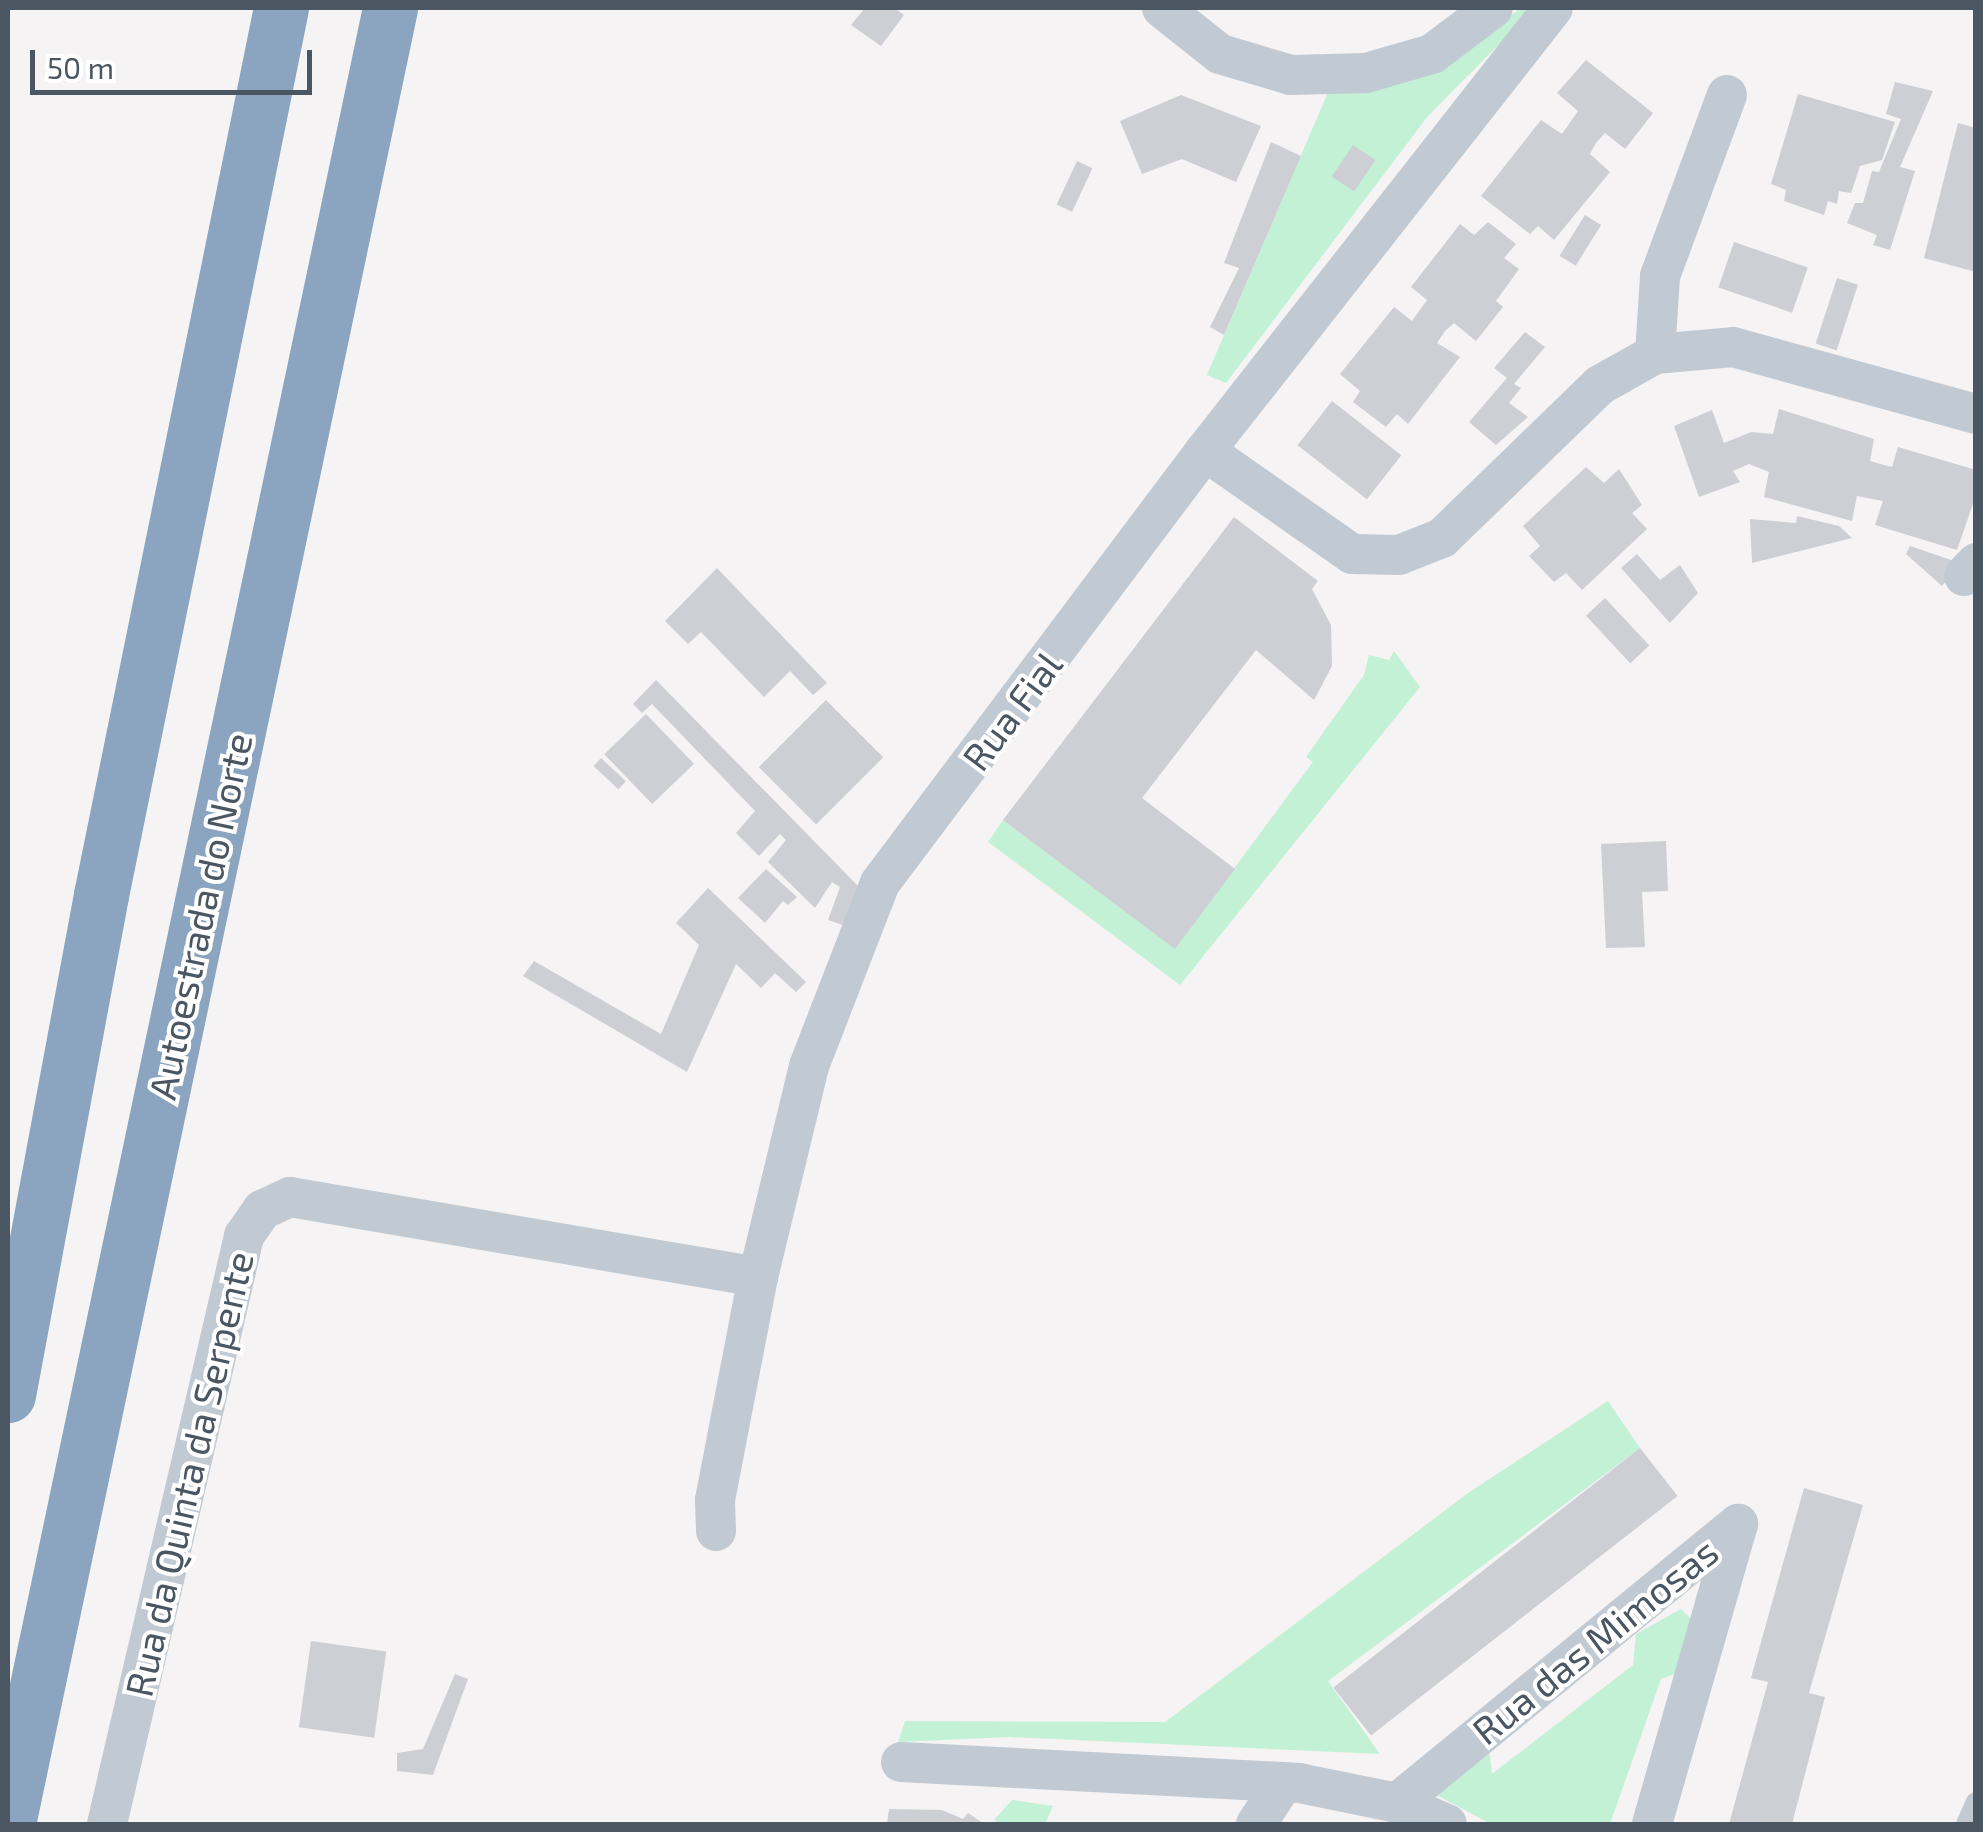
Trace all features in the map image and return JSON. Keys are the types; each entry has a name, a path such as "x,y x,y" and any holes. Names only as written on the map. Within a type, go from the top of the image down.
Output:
{"highway":[{"path":"8,1395 101,895 281,8"},
{"name":"Autoestrada do Norte","path":"8,1824 390,8"}],"street":[{"path":"1162,8 1220,54 1291,75 1366,73 1432,54 1492,8"},
{"name":"Rua Fial","path":"716,1531 715,1500 758,1278 809,1066 880,884 1206,451 1553,8"},
{"path":"1654,354 1660,276 1727,95"},
{"path":"1206,451 1352,554 1398,555 1442,538 1600,385 1654,354 1733,348 1976,414"},
{"name":"Rua da Quinta da Serpente","path":"106,1824 244,1236 262,1210 290,1198 758,1278"},
{"name":"Rua das Mimosas","path":"1397,1802 1738,1524 1652,1824"},
{"path":"902,1762 1284,1782 1397,1802 1446,1824"},
{"path":"1256,1824 1284,1782"}],"lane":[{"path":"1966,1824 1976,1802"}],"green space":[{"path":"1521,8 1534,9 1428,116 1226,383 1207,375 1329,90 1436,69"},
{"path":"1394,651 1420,687 1180,985 988,842 1003,820 1175,948 1313,762 1306,757 1364,675 1369,655 1389,660"},
{"path":"1608,1401 1640,1448 1328,1681 1380,1754 1009,1737 898,1742 905,1721 1165,1722 1468,1493"},
{"path":"1681,1609 1697,1624 1683,1671 1661,1679 1610,1824 1491,1824 1433,1793 1489,1749 1492,1774 1633,1665 1636,1634"},
{"path":"1012,1800 1053,1806 1045,1824 1000,1824 994,1820"}],"building":[{"path":"865,8 894,8 904,15 881,46 851,25"},
{"path":"1586,60 1653,113 1625,149 1605,133 1596,143 1590,154 1610,172 1554,240 1538,226 1530,234 1481,196 1541,120 1562,134 1578,111 1557,93"},
{"path":"1895,82 1933,91 1900,167 1915,171 1890,250 1873,245 1877,235 1847,223 1855,203 1863,203 1872,171 1879,172 1901,119 1886,114"},
{"path":"1798,94 1895,122 1882,160 1860,166 1851,193 1839,191 1837,204 1828,201 1824,215 1784,201 1786,190 1771,184"},
{"path":"1181,95 1261,126 1236,182 1182,159 1142,174 1120,121"},
{"path":"1958,123 1976,128 1976,272 1924,258"},
{"path":"1271,142 1301,156 1224,335 1210,327 1239,268 1224,263"},
{"path":"1353,145 1375,160 1354,192 1332,177"},
{"path":"1077,161 1092,168 1072,212 1057,205"},
{"path":"1585,215 1601,225 1576,266 1560,256"},
{"path":"1488,222 1516,244 1504,258 1519,269 1496,301 1503,307 1476,341 1454,323 1445,331 1437,343 1460,357 1408,424 1397,414 1386,427 1353,402 1360,391 1340,374 1394,307 1412,321 1427,300 1411,287 1460,224 1474,235"},
{"path":"1734,242 1808,267 1792,313 1718,287"},
{"path":"1837,278 1858,285 1837,350 1816,344"},
{"path":"1525,332 1545,347 1514,384 1521,388 1509,403 1528,417 1496,445 1469,422 1507,378 1494,368"},
{"path":"1332,401 1401,455 1367,499 1298,445"},
{"path":"1779,409 1874,439 1870,461 1892,467 1898,447 1976,470 1976,495 1957,550 1875,525 1883,501 1857,496 1852,521 1764,497 1769,472 1749,464 1733,471 1740,482 1699,497 1674,426 1712,410 1724,443 1751,432 1773,434"},
{"path":"1586,467 1604,483 1619,469 1642,505 1632,513 1647,529 1582,590 1566,573 1554,582 1529,556 1540,546 1523,526"},
{"path":"1797,516 1839,526 1852,538 1752,563 1750,519 1796,523"},
{"path":"1234,517 1318,581 1312,589 1331,625 1332,666 1314,700 1256,650 1142,798 1235,869 1175,949 1003,820"},
{"path":"1910,546 1960,563 1942,586 1906,554"},
{"path":"1637,554 1660,580 1680,565 1698,593 1670,623 1621,568"},
{"path":"717,568 827,683 813,695 790,671 764,697 701,632 688,644 665,621"},
{"path":"1605,598 1649,646 1630,663 1586,616"},
{"path":"656,680 858,886 843,925 828,920 840,887 832,882 815,908 768,862 786,840 780,834 759,856 736,833 755,811 652,704 642,713 633,704"},
{"path":"826,700 883,757 816,824 759,767"},
{"path":"646,714 694,764 652,804 604,754"},
{"path":"601,758 626,781 618,789 593,766"},
{"path":"1666,841 1668,891 1642,892 1645,947 1606,948 1601,844"},
{"path":"766,869 797,897 788,905 783,901 765,923 738,898"},
{"path":"708,888 806,982 796,992 775,973 761,988 736,964 687,1072 523,976 534,961 661,1034 699,945 676,923"},
{"path":"1640,1448 1678,1496 1371,1736 1333,1687"},
{"path":"1804,1488 1863,1505 1809,1693 1825,1697 1792,1824 1729,1824 1768,1682 1751,1678"},
{"path":"311,1641 386,1652 374,1738 299,1727"},
{"path":"455,1674 468,1679 433,1775 397,1771 397,1753 423,1749"},
{"path":"889,1809 942,1810 963,1819 968,1813 984,1824 887,1824"}]}
